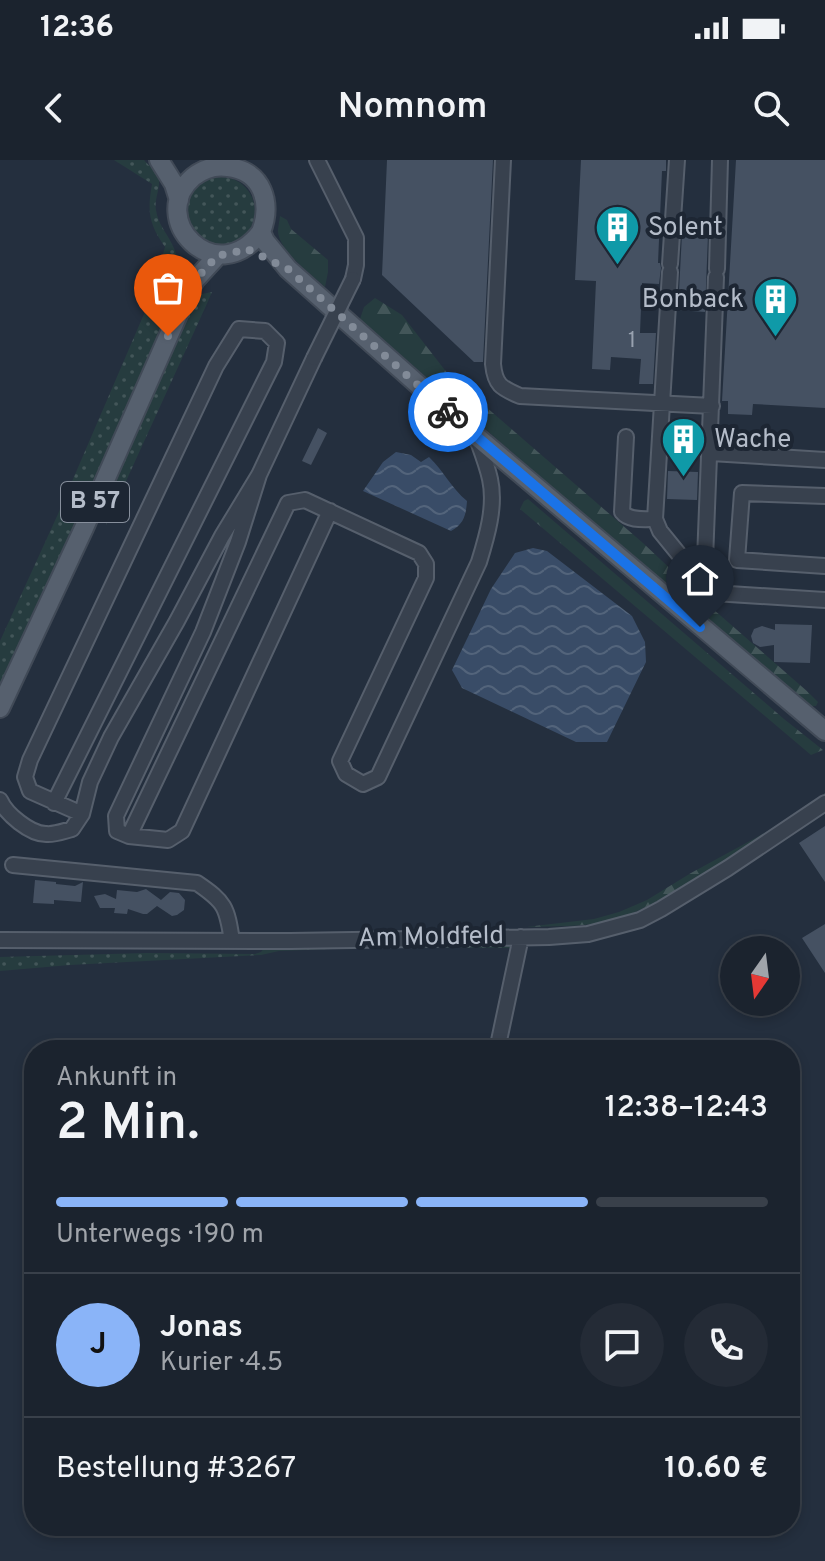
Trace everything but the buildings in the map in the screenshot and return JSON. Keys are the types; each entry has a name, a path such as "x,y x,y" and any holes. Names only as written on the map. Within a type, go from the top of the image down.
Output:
{"main road":[{"path":"159,160 174,184 179,200"},
{"path":"168,160 198,173"},
{"path":"179,200 183,189 198,173 226,163 252,169 262,190 266,218 253,243 231,254 218,255 192,243"},
{"name":"B 57","path":"179,200 180,225 192,243 187,294"},
{"path":"261,232 288,269 476,436 825,731"},
{"path":"245,248 288,269"},
{"name":"B 57","path":"0,708 78,542 187,294 195,280 218,255"}],"street":[{"path":"0,800 1,805 20,823 44,835 72,829 82,814 90,782 111,737 259,475 353,279 356,265 356,238 317,160"},
{"path":"503,160 493,364 495,379 504,390 520,396 712,406"},
{"path":"657,525 677,160"},
{"path":"720,160 704,585 714,593 825,600"},
{"path":"54,803 274,362 277,343 265,331 239,329 216,366 30,760 25,777 30,791 54,803 82,814"},
{"path":"129,836 288,503 305,500 330,511 419,553 426,564 426,578 340,761 346,774 363,784 378,777 479,562 489,529 492,487 476,436"},
{"path":"626,437 622,512 625,517 657,525 686,563 704,565"},
{"path":"711,453 825,460"},
{"path":"259,475 238,542 203,632 116,816 117,831 129,836 168,840 182,831 330,511"},
{"path":"825,496 742,493 737,560 825,566"},
{"name":"Am Moldfeld","path":"0,940 232,941 588,934 640,920 661,909 825,803"},
{"path":"13,865 197,883 218,897 226,909 232,941"},
{"path":"499,1040 521,937"}],"green space":[{"path":"114,160 144,160 158,176 156,210 176,254 178,285 126,413 0,689 0,641 150,300 165,247 151,217 152,184"},
{"path":"228,177 249,192 255,211 253,224 245,235 228,245 214,245 197,235 189,224 187,204 197,187 208,179"},
{"path":"280,216 328,260 325,287 283,245 278,230"},
{"path":"212,292 106,525 112,488 197,295"},
{"path":"375,298 402,315 448,374 643,543 808,692 818,702 816,706 810,706 360,319 364,307"},
{"path":"528,499 823,750 811,755 520,509"},
{"path":"825,793 825,802 793,823 640,910 596,924 526,927 594,919 647,900 810,808"},
{"path":"508,943 510,948 279,951 261,955 0,971 0,957 255,954 266,946"}],"water":[{"path":"396,452 411,455 421,462 429,457 439,468 467,501 464,519 459,525 451,531 363,491 383,462"},
{"path":"533,548 547,551 632,616 645,642 646,662 607,742 576,742 462,688 452,670 491,589 515,553"}],"way so far":[{"path":"168,336 199,275 218,255 245,248 288,269 448,412"}],"place":[{"name":"Solent","path":"617,267"},
{"name":"Bonback","path":"775,339"},
{"name":"Wache","path":"683,479"}],"route":[{"path":"448,412 700,627"}]}
